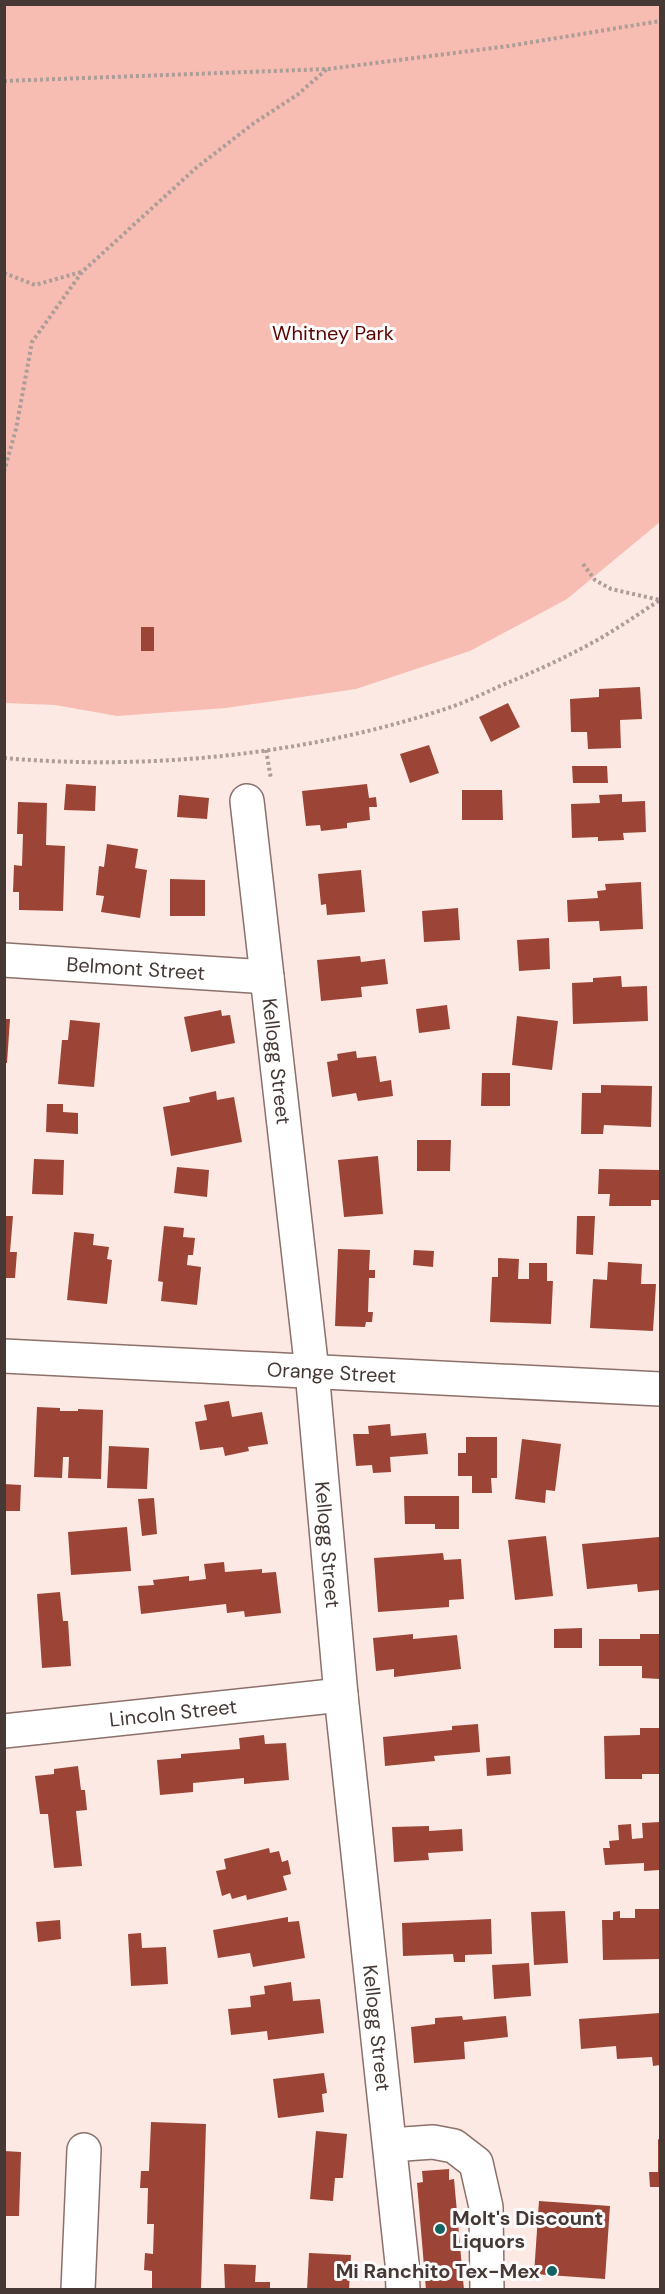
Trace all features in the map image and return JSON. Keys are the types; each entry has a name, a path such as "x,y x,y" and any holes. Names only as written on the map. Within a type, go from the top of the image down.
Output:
{"street":[{"name":"Kellogg Street","path":"261,795 267,977 312,1371 341,1695 390,2145 403,2289"},
{"name":"Belmont Street","path":"4,960 267,977"},
{"name":"Orange Street","path":"4,1356 660,1389"},
{"name":"Lincoln Street","path":"4,1731 341,1695"},
{"path":"390,2145 433,2142 454,2146 476,2163 486,2206 487,2289"},
{"path":"78,2289 84,2150"}],"path":[{"path":"4,81 328,69 509,46 660,21"},
{"path":"4,472 16,429 32,342 82,272 196,168 254,123 297,95 328,69"},
{"path":"4,273 35,285 82,272"},
{"path":"582,564 595,580 611,589 660,600"},
{"path":"4,758 47,762 130,763 266,750 378,729 456,705 546,666 582,648 660,600"},
{"path":"261,795 266,750"}],"green space":[{"name":"Whitney Park","path":"5,5 660,5 660,522 567,599 470,651 356,689 226,708 117,716 55,705 5,703"}],"building":[{"path":"141,627 154,627 154,651 141,651"},
{"path":"640,687 642,719 620,720 621,748 588,749 587,732 571,732 570,699 599,697 599,689"},
{"path":"508,703 520,727 491,742 479,717"},
{"path":"429,745 439,773 410,783 400,754"},
{"path":"572,766 607,766 608,783 573,783"},
{"path":"66,784 96,786 95,811 64,810"},
{"path":"367,784 369,798 376,797 377,807 369,807 370,820 347,823 347,828 321,831 320,825 306,826 302,791"},
{"path":"462,790 502,790 503,820 462,820"},
{"path":"622,794 622,802 645,801 646,832 623,833 624,840 598,841 598,837 572,838 571,804 600,803 599,795"},
{"path":"179,795 209,798 207,819 177,817"},
{"path":"18,802 47,803 46,845 65,846 63,911 19,910 19,892 13,892 14,865 22,866 23,834 17,834"},
{"path":"107,844 138,849 135,868 147,870 140,918 101,912 104,896 96,895 99,866 104,867"},
{"path":"361,870 365,912 327,915 326,904 321,905 318,874"},
{"path":"170,879 205,880 205,916 170,916"},
{"path":"641,882 643,929 600,931 599,921 568,922 567,900 598,898 597,891 606,890 605,884"},
{"path":"458,908 460,940 424,942 422,911"},
{"path":"549,938 550,969 519,971 517,940"},
{"path":"360,956 361,962 385,959 388,984 361,987 362,997 321,1001 317,960"},
{"path":"621,976 622,987 647,986 648,1021 573,1024 572,983 593,982 593,978"},
{"path":"447,1005 450,1029 419,1033 416,1009"},
{"path":"221,1010 222,1016 230,1015 235,1043 191,1052 184,1017"},
{"path":"517,1016 558,1021 552,1070 512,1065"},
{"path":"4,1019 10,1019 7,1063 4,1063"},
{"path":"70,1020 100,1023 94,1087 58,1084 62,1040 68,1040"},
{"path":"356,1051 357,1058 376,1056 380,1082 391,1080 393,1096 358,1101 356,1093 332,1097 327,1062 338,1060 337,1054"},
{"path":"482,1073 510,1073 510,1106 481,1106"},
{"path":"601,1085 652,1086 651,1127 604,1125 603,1134 581,1134 582,1093 601,1093"},
{"path":"216,1091 217,1100 234,1097 242,1142 171,1156 163,1107 190,1102 189,1097"},
{"path":"47,1104 63,1104 63,1112 78,1113 78,1134 46,1132"},
{"path":"417,1140 451,1140 450,1171 417,1171"},
{"path":"378,1156 383,1214 344,1217 338,1160"},
{"path":"34,1159 64,1160 63,1195 32,1194"},
{"path":"177,1167 209,1170 207,1197 174,1193"},
{"path":"599,1169 660,1170 660,1200 651,1200 651,1206 609,1206 610,1194 598,1194"},
{"path":"4,1216 13,1216 10,1252 17,1252 15,1278 4,1278"},
{"path":"577,1216 595,1216 593,1255 576,1254"},
{"path":"164,1226 184,1228 183,1237 195,1238 193,1255 188,1255 187,1265 201,1267 197,1305 161,1301 163,1282 158,1281"},
{"path":"74,1232 94,1234 93,1245 109,1247 107,1259 112,1260 107,1304 67,1300"},
{"path":"338,1249 370,1250 369,1270 375,1270 375,1278 369,1278 368,1312 373,1312 372,1322 366,1322 365,1327 335,1326"},
{"path":"414,1250 434,1251 433,1267 413,1265"},
{"path":"498,1258 519,1259 518,1279 529,1279 529,1263 547,1263 547,1281 553,1281 551,1324 490,1322 492,1277 498,1277"},
{"path":"608,1262 642,1264 641,1284 656,1284 653,1331 590,1328 593,1279 607,1280"},
{"path":"229,1401 232,1417 262,1412 268,1444 248,1447 249,1451 225,1456 223,1447 200,1450 195,1422 207,1420 204,1405"},
{"path":"37,1407 60,1408 60,1411 103,1410 101,1479 68,1478 69,1457 63,1457 62,1478 34,1477"},
{"path":"390,1424 391,1436 426,1433 428,1454 390,1457 391,1472 373,1473 372,1465 356,1466 353,1434 369,1434 368,1426"},
{"path":"466,1437 497,1437 497,1478 491,1478 492,1493 472,1493 472,1476 458,1476 458,1453 466,1453"},
{"path":"522,1439 561,1444 555,1491 546,1490 545,1503 515,1499"},
{"path":"109,1446 149,1448 147,1489 107,1488"},
{"path":"4,1484 21,1485 20,1511 4,1511"},
{"path":"404,1496 459,1496 459,1529 435,1529 435,1524 405,1524"},
{"path":"154,1498 157,1534 142,1536 138,1499"},
{"path":"127,1527 131,1571 71,1575 68,1532"},
{"path":"546,1536 553,1596 515,1600 508,1540"},
{"path":"659,1537 660,1590 638,1592 637,1584 587,1589 582,1544"},
{"path":"443,1553 444,1560 461,1559 464,1599 449,1600 449,1607 378,1612 374,1558"},
{"path":"224,1562 225,1572 262,1569 262,1573 276,1572 281,1613 245,1617 244,1611 227,1613 226,1604 141,1614 138,1586 154,1585 153,1580 189,1576 189,1581 206,1579 204,1564"},
{"path":"60,1592 63,1621 68,1621 71,1666 42,1668 37,1594"},
{"path":"582,1628 582,1648 554,1648 554,1629"},
{"path":"413,1634 413,1639 457,1635 461,1669 394,1677 394,1669 376,1671 373,1638"},
{"path":"640,1634 660,1634 660,1679 642,1678 642,1666 599,1666 599,1639 640,1639"},
{"path":"478,1724 480,1752 434,1756 435,1761 385,1766 383,1737 452,1730 452,1726"},
{"path":"640,1728 660,1728 660,1774 642,1774 642,1779 605,1779 604,1736 640,1735"},
{"path":"264,1735 265,1744 286,1743 289,1780 244,1784 244,1778 193,1783 193,1792 160,1795 157,1760 181,1758 181,1754 240,1749 239,1738"},
{"path":"510,1756 511,1774 487,1776 486,1758"},
{"path":"78,1766 81,1790 85,1790 87,1810 76,1811 82,1866 54,1868 48,1814 40,1814 35,1776 54,1774 54,1769"},
{"path":"660,1822 660,1870 644,1871 644,1863 605,1865 603,1848 610,1848 609,1841 619,1840 618,1825 631,1824 632,1839 643,1838 642,1823"},
{"path":"429,1826 429,1831 462,1829 463,1851 428,1853 429,1860 394,1862 392,1827"},
{"path":"269,1848 270,1853 279,1851 282,1862 288,1860 291,1874 283,1876 287,1890 247,1900 246,1895 232,1899 230,1893 222,1896 216,1871 226,1869 224,1859"},
{"path":"635,1909 660,1909 660,1959 603,1960 602,1920 613,1920 613,1912 620,1911 620,1918 635,1918"},
{"path":"565,1911 568,1963 534,1965 531,1912"},
{"path":"288,1917 288,1922 299,1921 305,1958 253,1967 250,1953 218,1958 213,1930"},
{"path":"491,1919 492,1954 465,1955 465,1962 454,1962 453,1954 403,1956 402,1923"},
{"path":"60,1920 61,1939 38,1942 36,1922"},
{"path":"141,1933 142,1948 166,1947 168,1984 131,1986 128,1934"},
{"path":"529,1963 531,1996 494,1999 492,1965"},
{"path":"291,1982 293,2001 320,1999 324,2033 268,2040 267,2031 231,2035 228,2009 251,2007 250,1996 265,1994 264,1986"},
{"path":"660,2013 660,2065 653,2066 652,2057 617,2059 616,2046 581,2049 579,2019"},
{"path":"462,2016 463,2020 506,2016 508,2037 464,2042 465,2059 414,2063 411,2027 435,2024 435,2018"},
{"path":"324,2073 327,2093 322,2094 324,2112 278,2118 273,2079"},
{"path":"151,2122 206,2124 201,2290 152,2290 152,2271 144,2270 145,2253 153,2254 154,2224 147,2224 148,2188 140,2188 141,2171 149,2171"},
{"path":"316,2131 347,2134 343,2178 335,2178 333,2201 310,2199"},
{"path":"658,2139 660,2140 660,2187 650,2187 649,2172 658,2172"},
{"path":"4,2151 21,2152 19,2216 4,2216"},
{"name":"Molt's Discount Liquors","path":"449,2169 449,2180 454,2179 464,2290 426,2290 417,2183 423,2182 422,2171"},
{"path":"539,2201 610,2206 605,2279 534,2274"},
{"path":"309,2253 351,2255 349,2290 307,2290"},
{"path":"224,2264 256,2265 255,2282 270,2282 270,2290 225,2290"}],"place":[{"name":"Molt's Discount Liquors","path":"440,2229"},
{"name":"Mi Ranchito Tex-Mex","path":"552,2271"}]}
